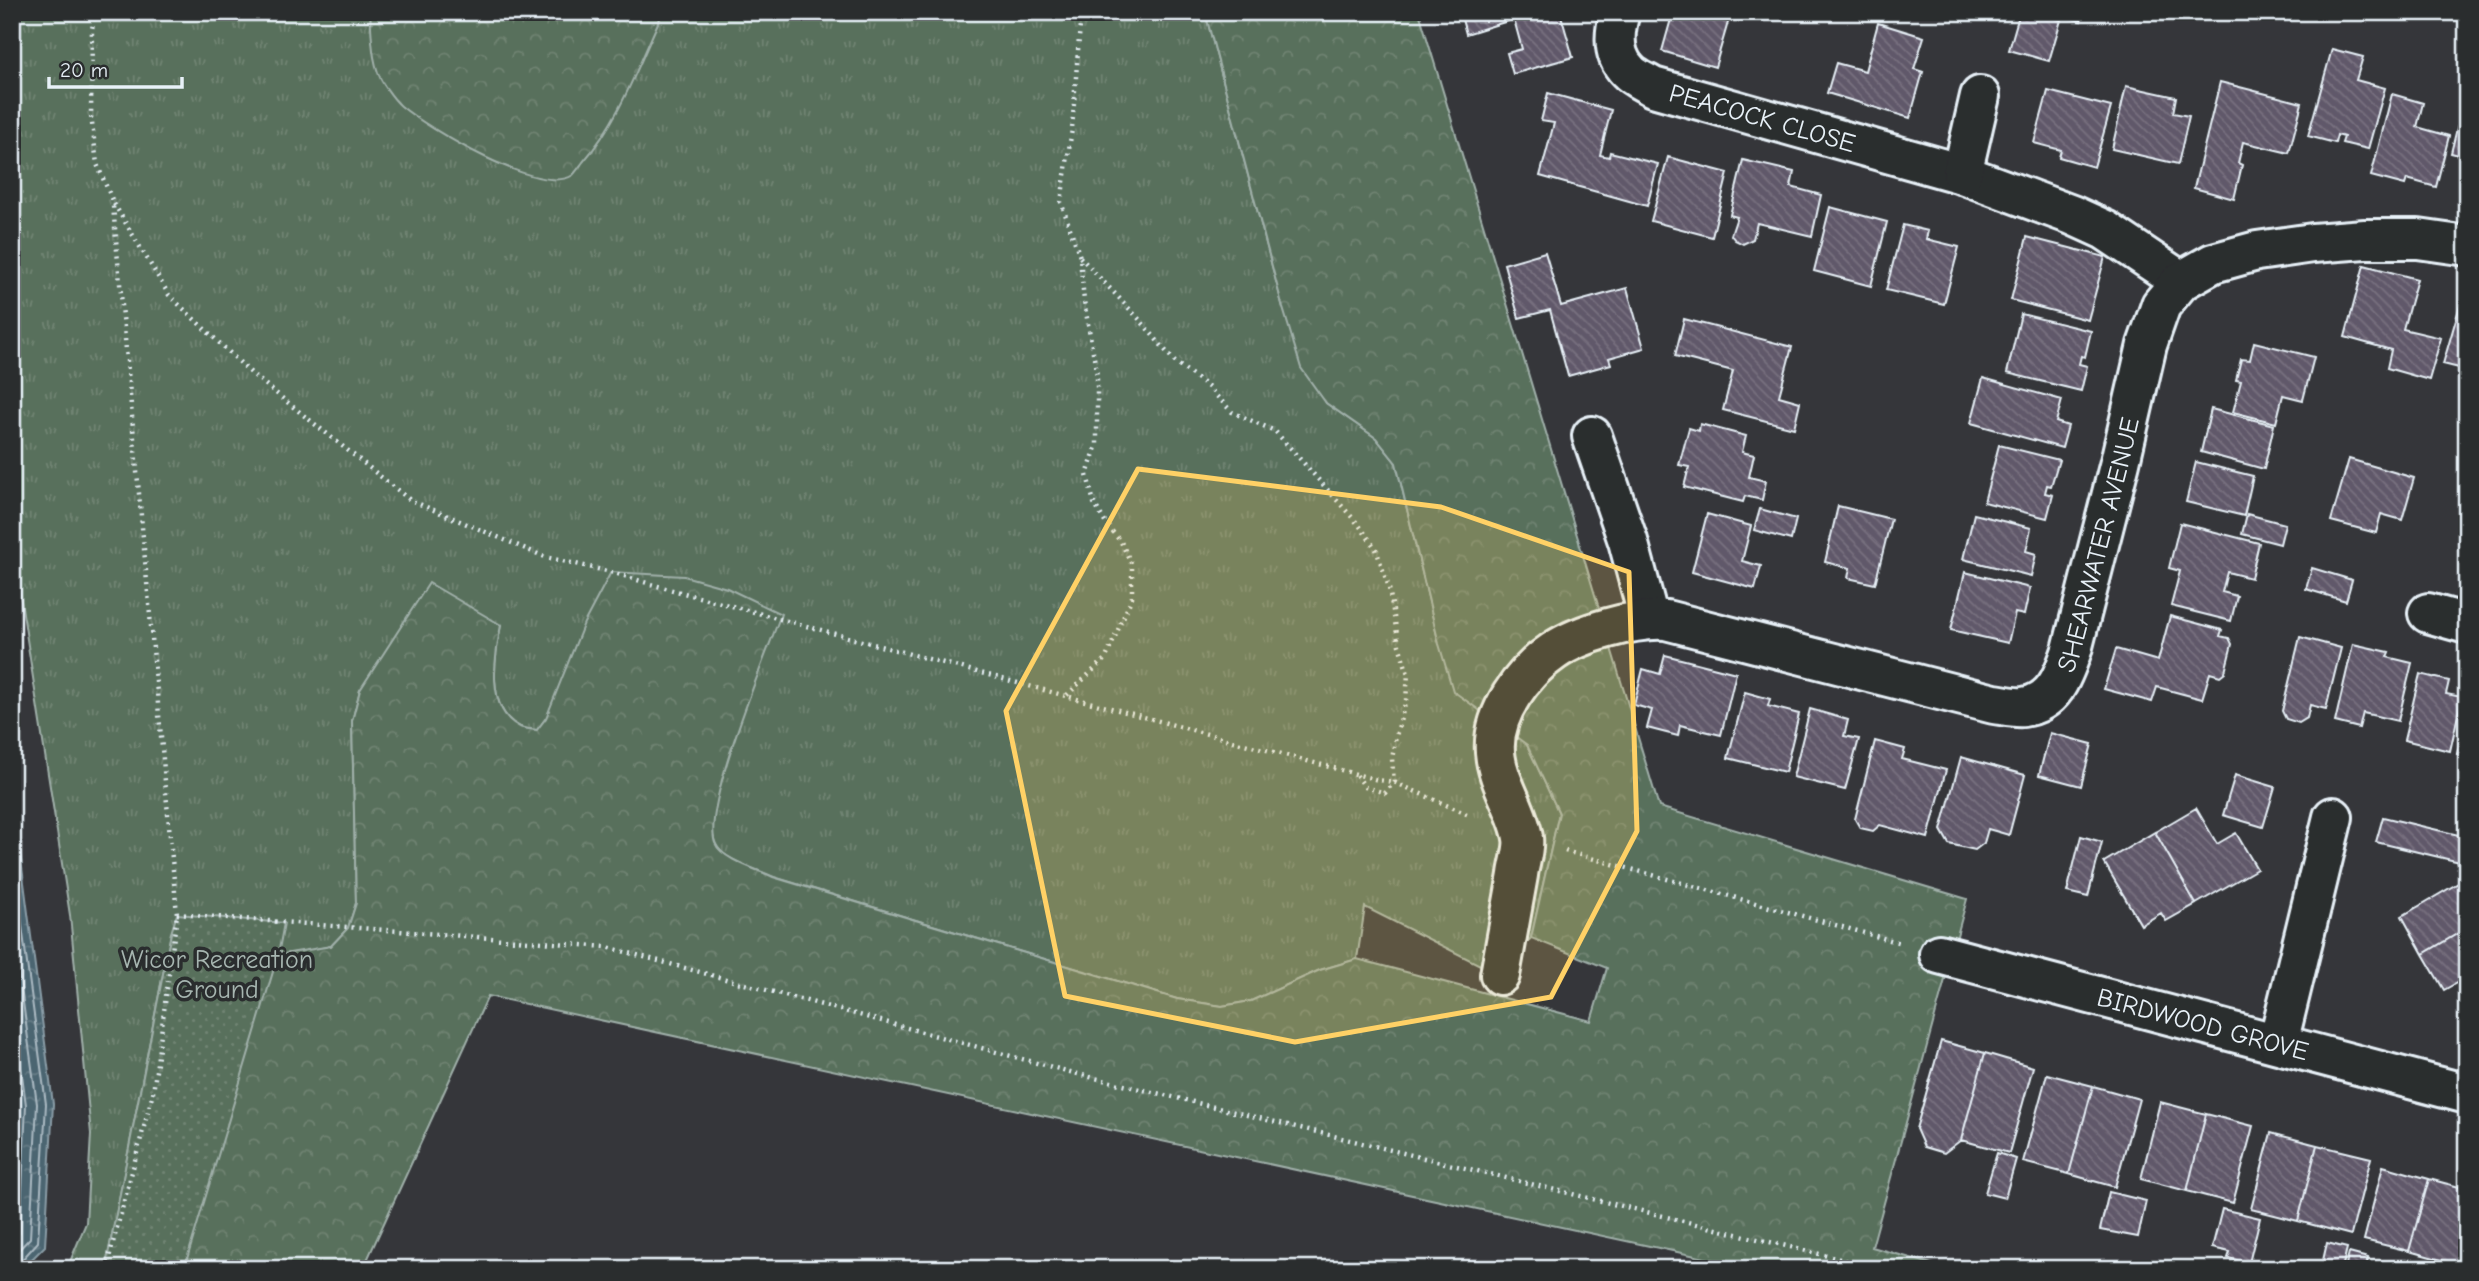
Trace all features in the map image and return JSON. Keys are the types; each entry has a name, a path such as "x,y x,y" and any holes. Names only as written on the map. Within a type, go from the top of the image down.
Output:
{"street":[{"name":"PEACOCK CLOSE","path":"1620,12 1614,30 1616,50 1628,71 1653,87 1962,174 2073,215 2105,230 2181,281"},
{"path":"1962,174 1980,96"},
{"name":"SHEARWATER AVENUE","path":"1524,840 1495,752 1498,724 1509,698 1534,668 1555,650 1588,635 1649,619 1666,620 1994,704 2022,707 2048,698 2062,678 2072,650 2147,345 2161,305 2181,281 2213,263 2257,251 2313,243 2418,239 2467,246"},
{"path":"1592,436 1628,541 1649,619"},
{"path":"2428,612 2467,624"},
{"path":"2278,1043 2333,817"},
{"path":"1500,975 1524,840"},
{"name":"BIRDWOOD GROVE","path":"1939,954 2467,1094"}],"path":[{"path":"95,12 92,29 90,115 97,164 113,202 170,295 252,374 410,500 545,557 611,572 1378,780 1394,782 1524,840 1939,954"},
{"path":"1067,695 1106,658 1132,597 1132,565 1121,542 1094,503 1087,475 1097,444 1097,375 1084,301 1080,257 1061,202 1072,129 1081,12"},
{"path":"106,1269 153,1093 177,914 113,202"},
{"path":"1080,257 1141,321 1175,362 1208,387 1233,412 1275,431 1359,525 1376,549 1408,674 1406,700 1392,760 1394,782 1385,793 1365,787 1354,772"},
{"path":"177,914 607,947 1074,1073 1881,1269"}],"highlighted area":[{"path":"1138,469 1441,507 1629,572 1637,831 1551,997 1295,1042 1065,996 1006,711"}],"green space":[{"path":"12,12 1205,12 1283,308 1326,403 1376,438 1396,463 1439,644 1527,745 1559,813 1531,938 1500,975 1365,907 1357,959 1320,970 1251,1001 1222,1006 1177,999 774,877 727,856 714,840 713,818 723,773 546,718 537,730 520,727 509,719 501,708 495,681 501,625 360,690 352,721 356,903 348,928 331,946 278,955 171,933 107,1261 98,1269 67,1269 86,1223 91,1134 70,915 12,543"},
{"path":"370,12 663,12 608,128 573,175 557,179 536,177 485,157 434,129 401,106 384,85 377,68"},
{"path":"1205,12 1419,12 1659,807 1967,899 1872,1247 1949,1269 1756,1269 488,996 363,1269 182,1269 254,971 278,955 331,946 348,928 356,903 352,721 360,690 429,583 501,625 495,681 501,708 509,719 520,727 537,730 546,718 584,623 611,572 684,576 727,588 781,614 726,765 713,824 715,843 724,854 773,877 1177,999 1222,1006 1251,1001 1320,970 1357,959 1591,1021 1607,968 1531,938 1559,813 1527,745 1453,691 1439,644 1396,463 1376,438 1326,403 1301,368"},
{"name":"Wicor Recreation Ground","path":"177,914 284,923 278,955 184,1269 98,1269 107,1260 171,933"}],"water":[{"path":"12,791 53,1104 45,1246 22,1269 12,1269"}],"building":[{"path":"1460,12 1506,12 1508,21 1466,34"},
{"path":"1512,12 1560,12 1573,57 1513,74 1507,53 1522,49"},
{"path":"1673,12 1731,12 1715,67 1662,51"},
{"path":"2020,12 2034,12 2061,20 2049,61 2009,50"},
{"path":"2048,12 2083,12 2081,21"},
{"path":"1878,23 1924,37 1914,69 1923,72 1910,118 1827,93 1836,63 1865,71"},
{"path":"2332,49 2363,57 2356,80 2385,88 2368,149 2342,143 2344,137 2337,135 2335,143 2308,136"},
{"path":"2220,82 2302,103 2289,153 2243,142 2238,163 2242,165 2234,199 2194,188"},
{"path":"2126,86 2176,97 2173,113 2189,116 2178,164 2112,149"},
{"path":"2048,91 2111,107 2094,167 2059,157 2061,150 2034,143"},
{"path":"1548,93 1611,110 1600,155 1609,157 1610,152 1658,164 1647,206 1540,176 1554,123 1541,121"},
{"path":"2392,94 2423,103 2417,127 2449,136 2436,187 2407,179 2405,185 2371,176"},
{"path":"2461,112 2467,114 2467,157 2451,153"},
{"path":"1668,157 1728,173 1712,237 1651,221"},
{"path":"1743,160 1794,172 1791,187 1821,195 1812,236 1757,223 1753,239 1743,244 1735,240 1731,235 1737,217 1730,215"},
{"path":"1830,207 1887,222 1871,286 1814,271"},
{"path":"1903,225 1928,231 1926,239 1959,247 1944,304 1886,290"},
{"path":"2027,237 2105,257 2088,320 2011,300"},
{"path":"1545,252 1561,306 1627,288 1644,348 1609,358 1611,364 1568,376 1550,310 1519,318 1504,264"},
{"path":"2364,265 2417,279 2403,329 2441,338 2429,380 2387,368 2391,350 2345,337"},
{"path":"2463,295 2467,296 2467,370 2443,364"},
{"path":"2021,314 2091,331 2085,357 2081,356 2079,364 2087,366 2081,391 2007,373"},
{"path":"1684,319 1792,347 1779,396 1800,402 1794,428 1723,410 1733,371 1675,356"},
{"path":"2254,342 2314,357 2303,400 2283,395 2276,423 2233,412 2241,381 2236,380 2241,359 2250,360"},
{"path":"1983,378 2062,400 2056,422 2068,426 2062,448 1971,423"},
{"path":"2211,409 2274,425 2264,469 2201,452"},
{"path":"1700,424 1746,436 1742,452 1754,455 1749,477 1766,481 1762,500 1745,496 1743,502 1684,487 1689,467 1679,465 1689,428 1699,431"},
{"path":"1999,445 2059,460 2051,486 2047,485 2045,493 2053,495 2047,518 1984,502"},
{"path":"2349,459 2414,478 2402,520 2381,514 2376,533 2331,521"},
{"path":"2196,462 2253,476 2244,516 2186,502"},
{"path":"1838,506 1891,519 1875,584 1848,578 1850,568 1825,562"},
{"path":"1760,509 1796,519 1791,540 1754,530"},
{"path":"1707,514 1751,526 1742,561 1761,566 1755,589 1692,572"},
{"path":"1974,514 2031,528 2026,551 2036,554 2031,576 1963,559"},
{"path":"2247,514 2285,524 2280,544 2242,534"},
{"path":"2180,523 2259,543 2251,578 2227,572 2222,592 2237,596 2231,621 2171,606 2180,571 2169,568"},
{"path":"2467,543 2467,575 2459,573"},
{"path":"2312,568 2352,580 2346,601 2306,589"},
{"path":"1965,572 2030,588 2024,615 2015,613 2008,643 1951,630"},
{"path":"2170,616 2222,630 2220,636 2229,638 2232,644 2225,672 2220,676 2210,673 2202,699 2157,687 2152,702 2104,689 2116,649 2158,661"},
{"path":"2300,637 2341,648 2326,709 2310,705 2307,718 2299,723 2286,719 2282,711"},
{"path":"2353,644 2389,652 2387,657 2412,663 2398,721 2363,713 2359,728 2335,722"},
{"path":"1665,655 1736,673 1721,735 1680,725 1678,736 1647,728 1652,710 1634,705 1643,669 1660,674"},
{"path":"2420,674 2449,681 2446,694 2462,697 2450,751 2404,740"},
{"path":"1745,692 1770,699 1768,706 1799,714 1785,772 1728,758"},
{"path":"1810,709 1848,720 1844,736 1859,739 1845,790 1793,777"},
{"path":"2467,713 2467,756 2457,754"},
{"path":"2050,733 2092,744 2081,786 2039,775"},
{"path":"1875,741 1905,749 1902,759 1946,770 1928,838 1880,825 1873,831 1860,828 1855,819"},
{"path":"1961,757 2025,775 2009,835 1988,829 1984,843 1975,850 1949,844 1941,830"},
{"path":"2235,775 2275,787 2263,827 2223,815"},
{"path":"2196,808 2217,844 2236,833 2257,869 2196,904 2155,832"},
{"path":"2383,817 2467,837 2464,863 2376,842"},
{"path":"2155,832 2196,904 2166,921 2161,913 2141,925 2104,862"},
{"path":"2081,836 2102,842 2088,897 2067,892"},
{"path":"2467,878 2467,928 2423,954 2402,916"},
{"path":"2467,928 2467,977 2444,990 2423,954"},
{"path":"1941,1041 1985,1053 1961,1140 1944,1153 1924,1147 1916,1129"},
{"path":"1985,1053 2033,1067 2009,1153 1961,1140"},
{"path":"2047,1074 2093,1086 2069,1174 2023,1162"},
{"path":"2093,1086 2139,1099 2115,1187 2069,1174"},
{"path":"2160,1102 2206,1114 2187,1191 2141,1179"},
{"path":"2206,1114 2253,1126 2233,1203 2187,1191"},
{"path":"2271,1133 2317,1145 2298,1221 2251,1209"},
{"path":"2317,1145 2371,1158 2351,1235 2298,1221"},
{"path":"1997,1153 2016,1159 2005,1198 1985,1193"},
{"path":"2383,1166 2429,1179 2409,1251 2364,1240"},
{"path":"2429,1179 2467,1189 2467,1225 2456,1264 2409,1251"},
{"path":"2109,1192 2146,1201 2138,1237 2100,1230"},
{"path":"2222,1209 2260,1218 2249,1263 2228,1258 2230,1252 2212,1248"},
{"path":"2327,1243 2347,1248 2342,1269 2321,1269"},
{"path":"2349,1253 2368,1258 2366,1269 2345,1269"}]}
